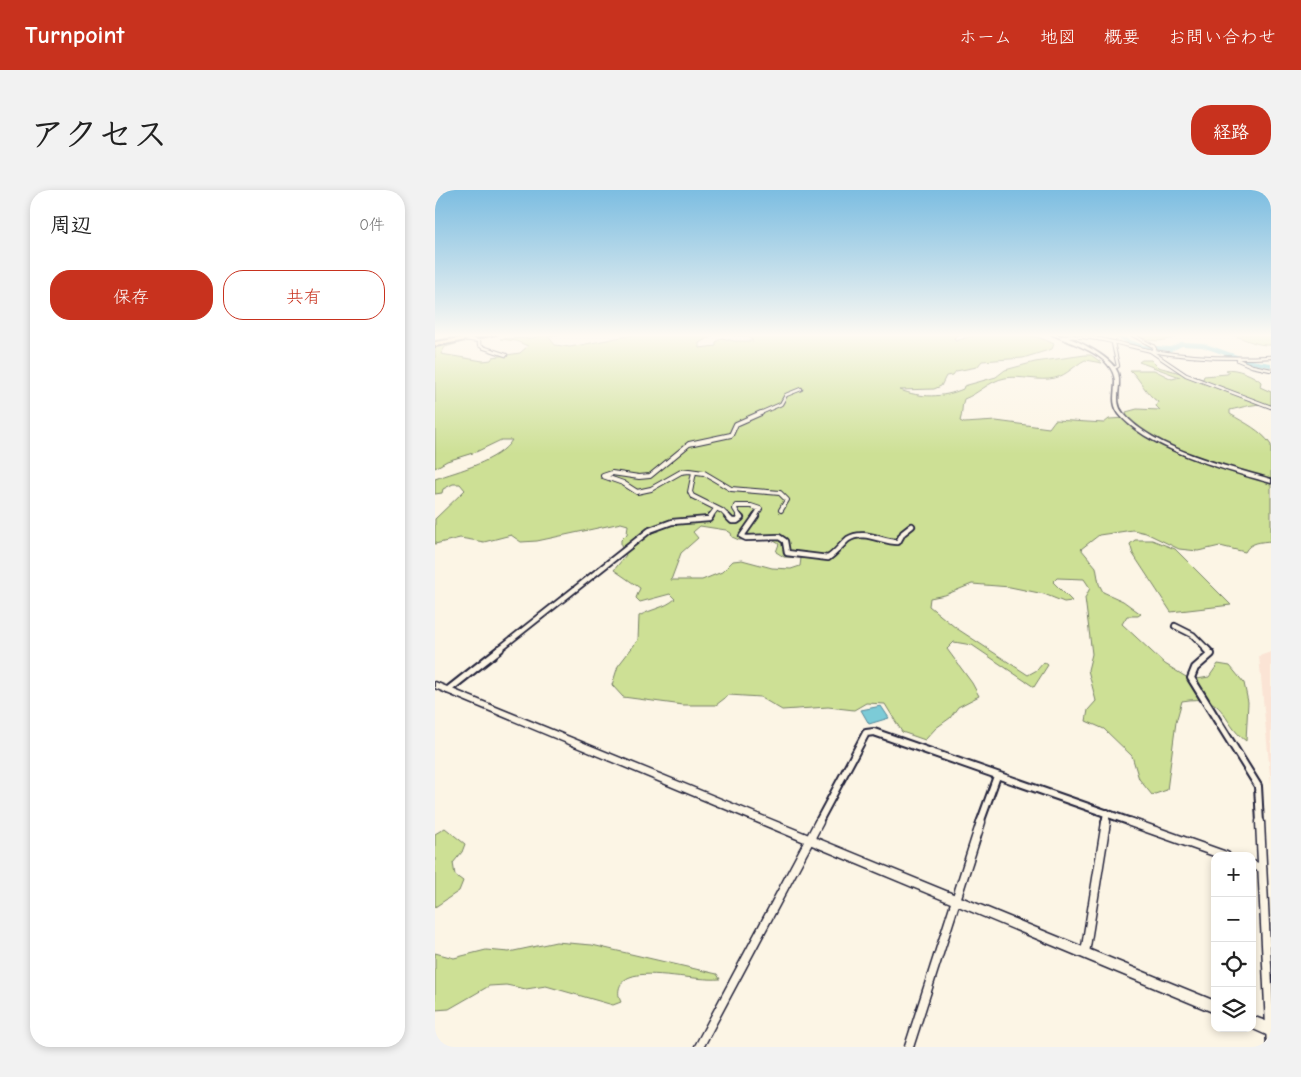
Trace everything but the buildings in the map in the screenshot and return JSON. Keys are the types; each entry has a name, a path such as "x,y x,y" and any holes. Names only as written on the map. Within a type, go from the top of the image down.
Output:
{"street":[{"path":"1116,374 1115,405 1123,416 1138,430 1183,451 1271,481"},
{"path":"1184,374 1271,407"},
{"path":"781,510 787,500 780,493 731,489 704,473 681,472 657,486 643,491 632,490 623,483 603,476 612,473 639,477 650,476 689,444 731,435 736,424 781,404 786,395 801,389"},
{"path":"694,472 690,492 692,496 722,511 729,520 737,521 741,518 735,509 736,506 755,506 760,509 759,512 753,522 741,532 742,536 747,538 779,537 785,541 787,553 828,558 850,539 859,534 870,535 883,542 898,542 903,532 913,526"},
{"path":"448,690 650,530 659,525 677,520 709,519 716,509"},
{"path":"1175,626 1193,635 1211,654 1191,673 1191,678 1258,786 1271,1047"},
{"path":"435,685 1211,1005"},
{"path":"699,1047 866,734 874,732 1215,852"},
{"path":"909,1047 955,900 997,776"},
{"path":"1085,953 1107,813"},
{"path":"1256,866 1262,868"},
{"path":"1256,1024 1271,1030"}],"shaded area":[{"path":"1271,652 1271,785 1259,656"}],"green space":[{"path":"435,374 954,374 946,376 941,386 934,389 900,390 932,396 955,392 963,389 964,386 996,377 1000,374 1064,374 1049,379 1005,378 964,399 960,421 964,423 996,421 1049,428 1055,420 1104,423 1109,419 1127,418 1126,412 1137,409 1160,410 1156,406 1158,402 1133,374 1162,374 1172,379 1180,377 1172,374 1184,374 1203,379 1204,376 1247,374 1261,382 1260,387 1271,392 1271,406 1262,404 1251,405 1230,410 1230,414 1258,431 1271,445 1271,541 1253,544 1245,552 1220,546 1198,551 1179,549 1146,533 1133,530 1099,535 1081,549 1096,567 1099,584 1103,592 1123,601 1141,614 1138,616 1127,616 1122,624 1165,664 1191,680 1209,677 1218,664 1230,666 1244,683 1248,702 1246,741 1237,733 1221,710 1215,705 1208,701 1182,701 1176,722 1167,790 1152,795 1139,779 1132,756 1104,729 1086,721 1088,710 1096,701 1088,670 1092,654 1085,598 1090,588 1084,579 1057,578 1053,582 1072,601 1064,602 1044,594 1010,587 972,584 945,595 930,598 929,606 956,628 1028,675 1037,670 1044,662 1048,665 1034,687 972,645 954,642 947,649 972,683 979,696 958,707 950,718 936,728 925,740 902,732 885,704 866,703 854,710 828,707 782,710 760,697 729,695 716,705 683,705 623,697 612,685 618,666 638,640 639,616 675,599 670,594 640,602 636,598 640,588 614,570 626,555 621,546 621,540 627,534 628,525 621,523 537,541 521,542 511,535 484,542 460,538 435,544 435,519 465,490 460,484 453,484 443,489 442,493 435,494 435,479 466,469 498,454 512,440 501,440 476,452 447,461 435,468","holes":["700,526 726,530 731,533 732,537 739,540 769,538 779,544 776,552 784,557 801,558 800,566 791,569 772,568 742,560 733,561 722,572 702,580 671,580 681,553 698,538 693,532"]},
{"path":"1135,540 1152,540 1175,549 1231,605 1171,612 1133,554 1130,544"},
{"path":"445,828 465,844 462,852 453,863 455,875 463,881 459,891 435,907 435,834"},
{"path":"556,942 592,945 717,974 720,979 649,974 638,975 623,981 619,987 621,1002 613,1005 546,986 526,989 506,985 489,986 449,1009 435,1010 435,953 454,958 486,950 509,952"}],"water":[{"path":"881,706 889,718 869,724 861,710"}]}
